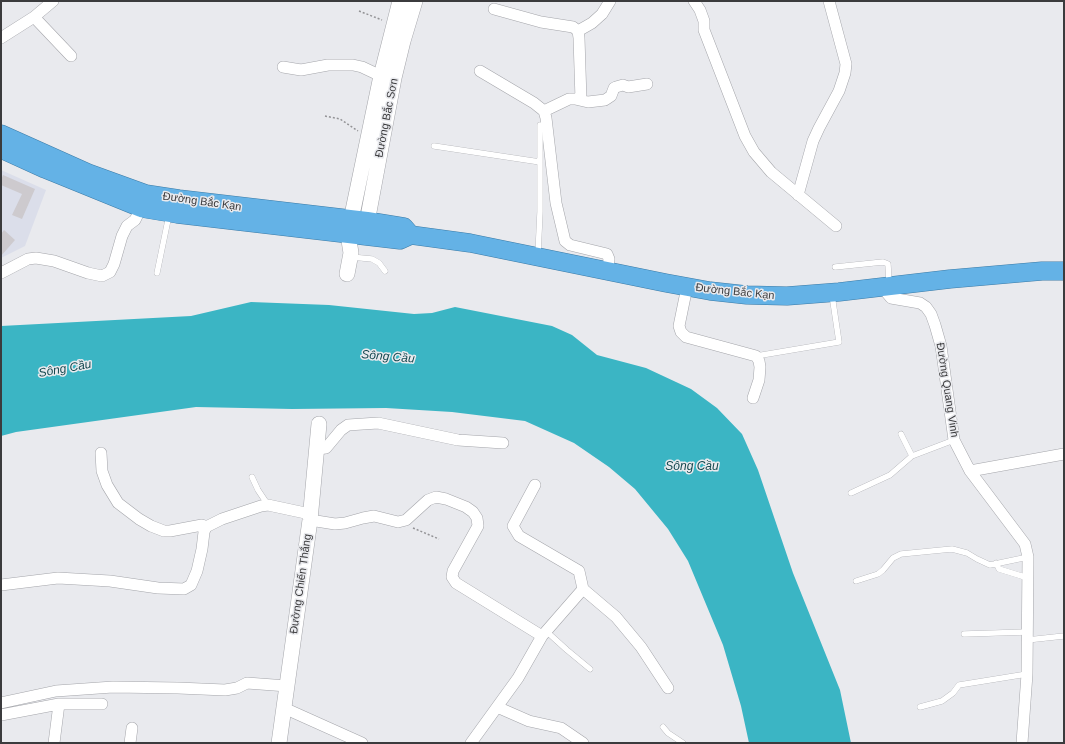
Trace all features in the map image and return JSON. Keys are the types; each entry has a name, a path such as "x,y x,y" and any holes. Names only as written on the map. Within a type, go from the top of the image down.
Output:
{"highway":[{"name":"Đường Bắc Kạn","path":"1,134 88,172 169,213 358,228"},
{"name":"Đường Bắc Kạn","path":"1,149 45,169 144,201 179,199 358,228 400,240 411,235 470,243 687,287 747,296 787,296 831,293 887,286 1034,272 1064,271"}],"main road":[{"name":"Đường Bắc Sơn","path":"358,228 368,135 380,76 400,1"},
{"name":"Đường Bắc Sơn","path":"358,228 403,41 415,1"},
{"path":"347,274 358,228"},
{"name":"Đường Chiến Thắng","path":"279,743 310,517 319,424"}],"street":[{"path":"1,38 34,18 53,1"},
{"path":"578,31 592,23 602,14 610,1"},
{"path":"694,1 700,10 704,21 704,30 745,136 754,152 771,172 836,226"},
{"path":"798,195 813,141 839,90 845,73 846,64 829,1"},
{"path":"494,9 542,22 573,27 578,31 580,38 581,100"},
{"path":"34,18 70,56"},
{"path":"283,67 300,70 328,65 353,65 362,67 380,76"},
{"path":"480,71 534,103 544,112 556,203 565,241 570,245 607,254 609,259 608,271"},
{"path":"544,112 568,99 588,102 605,100 611,96 614,88 616,87 623,85 628,87 647,84"},
{"path":"1,273 28,259 36,258 54,261 88,273 102,276 110,272 114,264 122,236 127,226 134,220 144,201"},
{"name":"Đường Quang Vinh","path":"887,286 886,292 891,298 920,303 926,307 931,314 941,346 954,440 970,471 1025,544 1028,557 1027,674 1022,743"},
{"path":"687,287 679,326 681,332 686,337 756,356 760,367 759,380 753,398"},
{"path":"316,449 326,448 341,430 348,425 378,423 458,440 503,443"},
{"path":"101,453 102,471 106,485 118,503 139,519 164,531 202,526 206,527 222,519 268,505 335,524 374,516 398,522 406,520 428,500 436,497 452,501 473,512 477,518 478,526 453,571 452,577 456,583 544,634"},
{"path":"970,471 1064,454"},
{"path":"535,485 513,526 520,536 579,571 583,589 616,617 641,647 668,688"},
{"path":"1,585 58,578 110,581 158,588 184,588 191,584 197,571 206,527"},
{"path":"473,742 518,678 544,634 583,589"},
{"path":"1,703 56,692 113,687 225,690 236,688 247,682 287,686"},
{"path":"54,743 59,704"},
{"path":"1,715 59,704 102,704"},
{"path":"497,706 529,721 561,728 583,743"},
{"path":"284,708 362,743"},
{"path":"130,743 132,728"}],"lane":[{"path":"538,256 540,212 540,125"},
{"path":"434,146 540,162"},
{"path":"157,273 169,213"},
{"path":"351,255 372,258 379,263 385,271"},
{"path":"835,267 883,262 888,264 887,286"},
{"path":"756,356 839,342 831,293"},
{"path":"901,434 912,456"},
{"path":"851,493 890,476 912,456 954,440"},
{"path":"252,477 258,490 268,505"},
{"path":"856,581 878,574 893,558 902,554 952,549 967,553 990,565 1028,557"},
{"path":"996,563 999,568 1028,578"},
{"path":"544,634 590,669"},
{"path":"964,634 1064,636"},
{"path":"920,707 942,701 953,693 959,685 1027,674"},
{"path":"663,727 668,733 683,743"}],"path":[{"path":"359,11 394,24"},
{"path":"325,116 340,119 362,134 368,135"},
{"path":"398,522 439,539"}],"shaded area":[{"path":"1,170 46,190 25,246 1,258"}],"water":[{"name":"Sông Cầu","path":"251,302 329,305 414,314 432,313 455,307 552,326 572,335 597,355 646,368 691,389 717,408 742,434 758,470 793,573 840,690 851,743 749,743 741,706 723,645 688,561 668,529 635,489 609,467 574,443 525,421 452,412 386,408 292,409 196,407 16,432 1,436 1,326 191,316"}],"building":[{"path":"3,175 35,189 22,219 12,215 22,194 1,185"},
{"path":"4,230 15,240 1,256 1,234"}]}
